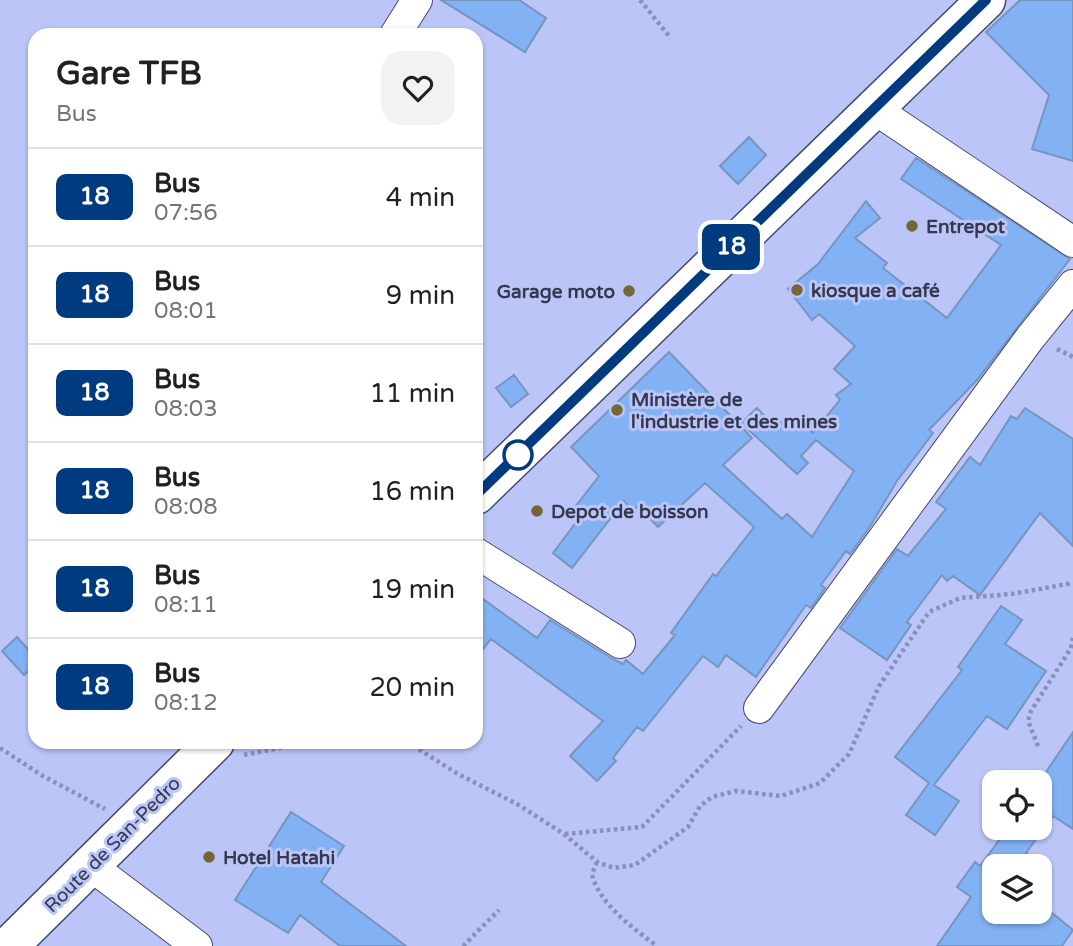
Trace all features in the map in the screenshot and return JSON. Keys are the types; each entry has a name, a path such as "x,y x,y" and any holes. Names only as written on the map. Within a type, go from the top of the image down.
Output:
{"main road":[{"path":"483,488 986,0"},
{"name":"Route de San-Pedro","path":"9,946 208,749"}],"street":[{"path":"399,28 417,0"},
{"path":"873,108 1073,242"},
{"path":"759,708 1030,338 1073,285"},
{"path":"483,557 620,643"},
{"path":"91,866 197,946"}],"path":[{"path":"640,0 669,36"},
{"path":"419,749 564,834 597,862 614,868 635,865 688,827 699,806 712,797 736,791 781,796 820,783 849,754 878,686 929,612 960,598 1012,594 1073,583"},
{"path":"1038,746 1028,721 1031,711 1071,648 1073,638"},
{"path":"564,834 642,827 759,708"},
{"path":"0,748 95,805 136,818"},
{"path":"208,749 249,754 274,749"},
{"path":"597,862 592,874 597,889 636,930 657,946"},
{"path":"463,946 499,909"}],"building":[{"path":"441,0 519,0 546,18 525,52"},
{"path":"1020,0 1073,0 1073,161 1032,149 1049,95 986,32"},
{"path":"749,137 766,155 738,184 720,166"},
{"path":"916,158 1070,259 977,380 929,430 933,433 897,481 869,528 850,554 846,551 821,585 825,588 811,608 806,605 756,677 726,655 718,667 703,656 643,731 637,727 613,758 616,761 597,781 570,756 603,721 491,639 483,649 483,599 537,638 550,620 611,658 623,664 626,660 643,674 675,635 671,633 713,574 716,576 754,527 705,483 658,527 638,506 633,511 624,501 572,568 553,553 580,517 572,511 599,476 571,447 669,352 752,438 723,465 782,519 787,514 812,537 854,471 816,440 801,456 808,463 797,474 741,423 757,408 772,424 777,419 788,428 797,418 813,433 840,400 836,395 851,384 834,369 855,346 819,314 812,320 788,289 818,264 866,201 880,218 855,238 887,263 883,268 947,318 1001,245 901,179"},
{"path":"514,375 528,394 511,407 496,388"},
{"path":"1025,408 1073,439 1073,546 1040,513 980,595 953,576 947,581 942,575 907,622 911,625 887,660 840,628 897,549 908,556 946,509 936,502 970,457 980,465 1011,416 1017,419"},
{"path":"1001,606 1022,620 1005,644 1046,671 1007,729 987,716 934,785 959,801 935,835 906,815 929,783 895,757 962,670 958,667"},
{"path":"17,637 28,649 28,671 24,675 2,651"},
{"path":"1073,732 1073,829 1052,817 1052,770 1047,770"},
{"path":"291,812 344,846 321,882 406,946 340,946 300,915 288,933 235,900"},
{"path":"999,840 1035,840 1027,854 989,854"},
{"path":"975,862 980,866 982,863 982,924 1052,924 1052,913 1073,930 1062,946 937,946 971,897 957,887"}],"bus line":[{"name":"18","path":"483,488 986,0"}],"place":[{"name":"Entrepot","path":"912,226"},
{"name":"kiosque a café","path":"797,290"},
{"name":"Garage moto","path":"629,291"},
{"name":"Ministère de l'industrie et des mines","path":"617,410"},
{"name":"Depot de boisson","path":"537,511"},
{"name":"Hotel Hatahi","path":"209,857"}]}
